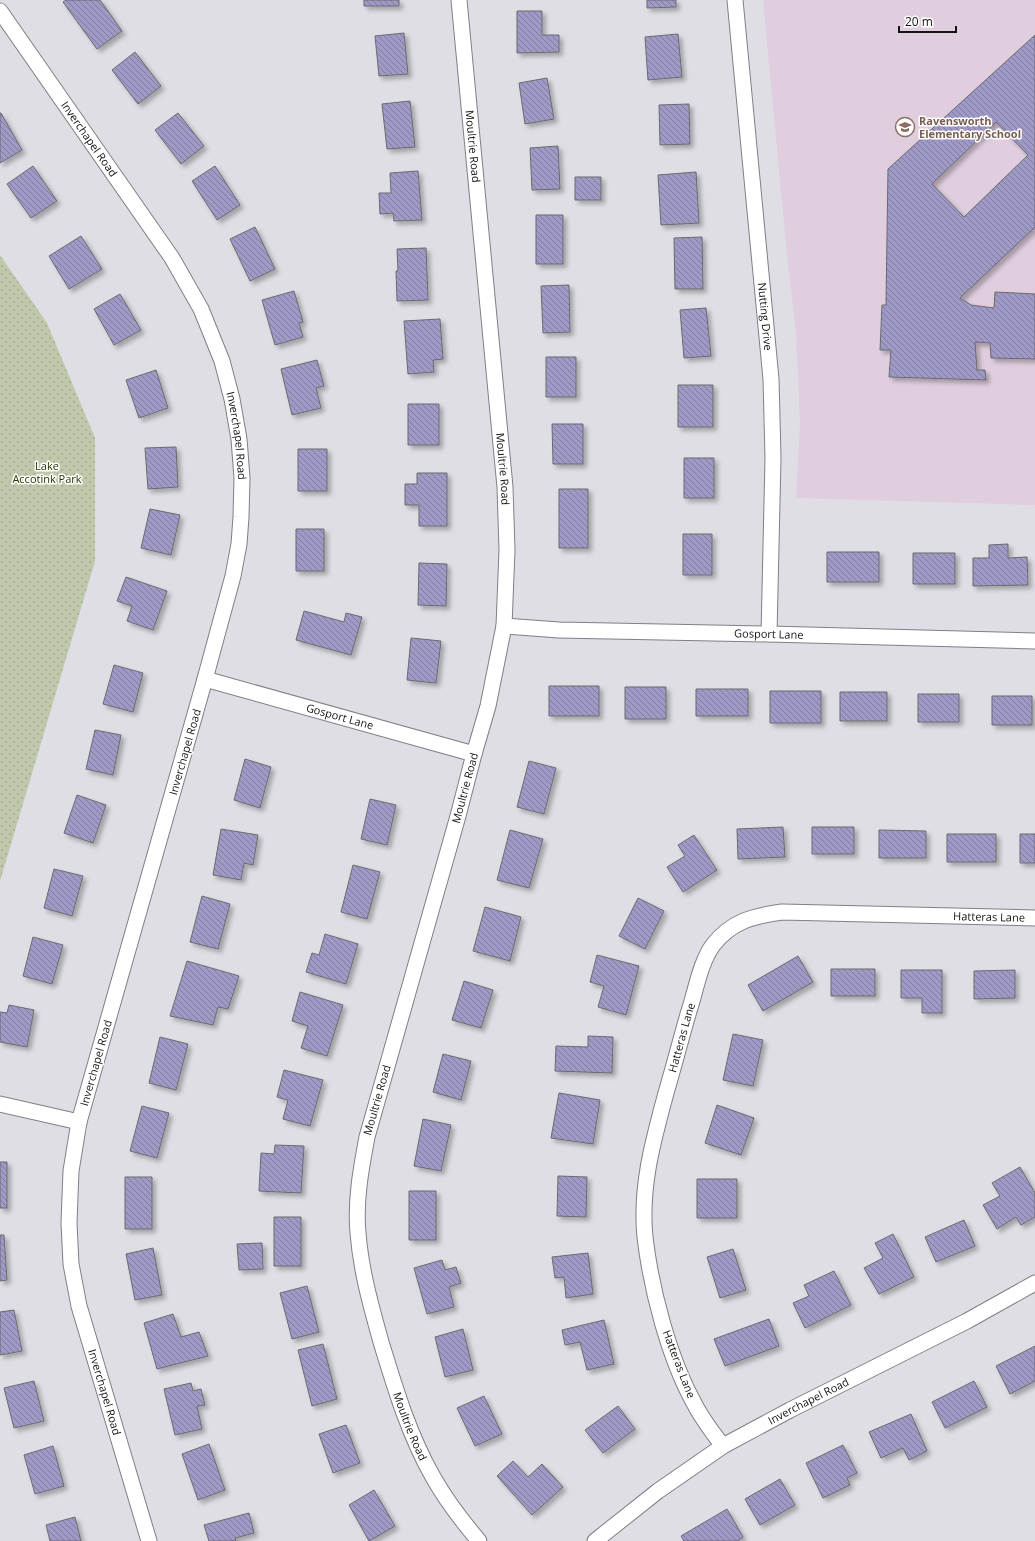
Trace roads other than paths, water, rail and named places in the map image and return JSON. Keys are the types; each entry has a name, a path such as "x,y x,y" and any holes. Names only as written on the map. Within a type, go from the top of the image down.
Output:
{"street":[{"name":"Moultrie Road","path":"459,0 505,487 507,550 504,626 488,706 366,1137 359,1179 357,1205 361,1266 368,1297 396,1392 415,1441 433,1477 452,1508 479,1541"},
{"name":"Nutting Drive","path":"735,0 771,379 773,458 769,634"},
{"name":"Inverchapel Road","path":"0,11 172,258 201,309 222,361 232,399 242,478 239,544 233,576 79,1122 71,1171 69,1223 71,1264 79,1306 149,1541"},
{"name":"Gosport Lane","path":"504,626 559,630 1035,641"},
{"name":"Gosport Lane","path":"205,679 474,754"},
{"name":"Hatteras Lane","path":"723,1446 705,1422 693,1402 673,1355 650,1272 645,1237 644,1210 646,1177 651,1147 705,960 713,946 723,934 736,924 756,915 782,912 1035,918"},
{"path":"0,1104 79,1122"},
{"name":"Inverchapel Road","path":"595,1541 658,1491 723,1446 790,1410 967,1322 1035,1283"}],"place":[{"name":"Ravensworth Elementary School","path":"905,127"}],"park label":[{"name":"Lake Accotink Park","path":"47,472"}]}
